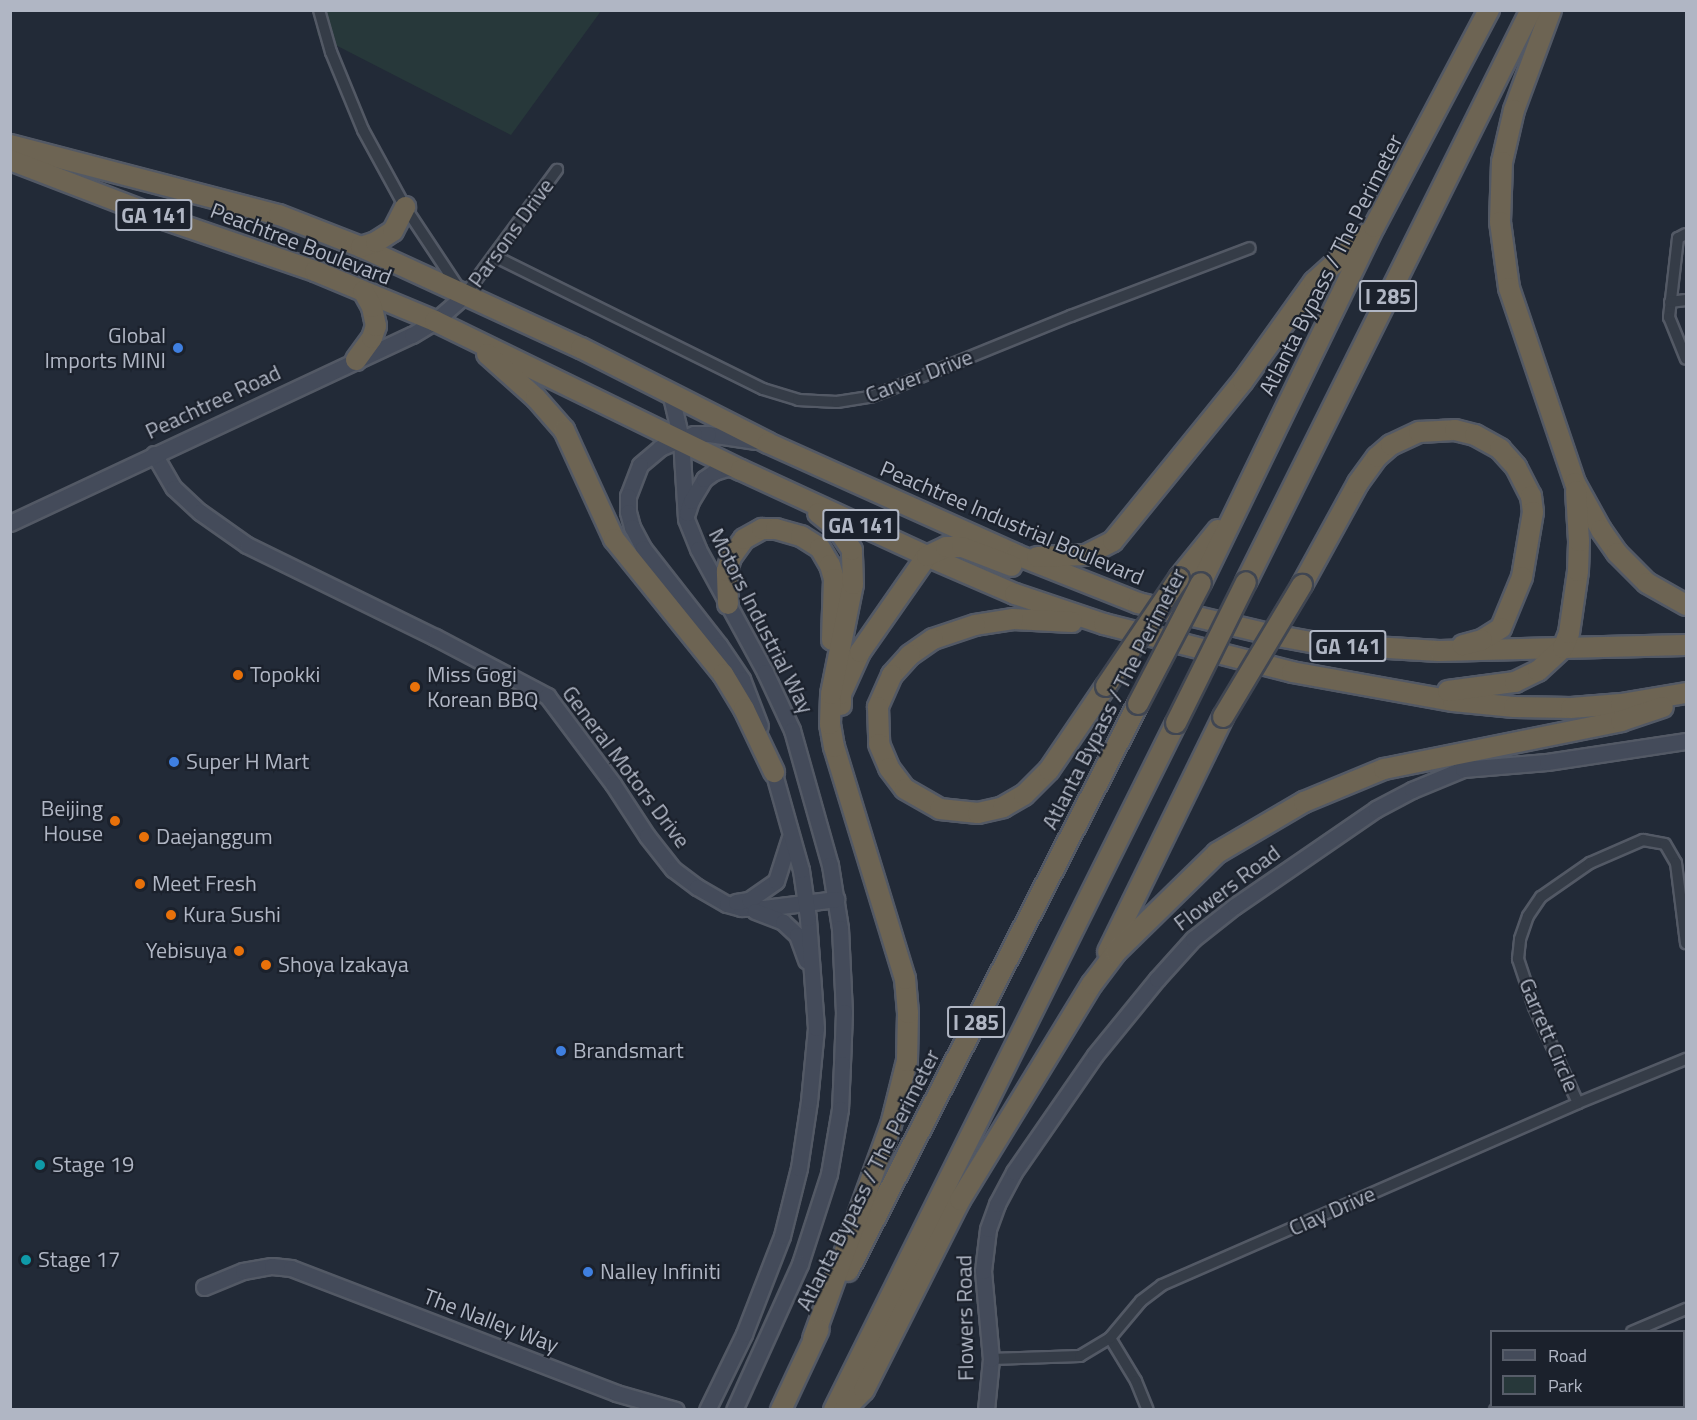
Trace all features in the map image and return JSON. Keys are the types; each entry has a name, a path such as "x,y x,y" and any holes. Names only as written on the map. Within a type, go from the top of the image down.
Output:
{"highway":[{"name":"Atlanta Bypass / The Perimeter","path":"781,1410 813,1339 1201,583 1374,227 1489,10"},
{"name":"I 285","path":"834,1410 1531,10"},
{"path":"1551,10 1508,130 1502,162 1500,222 1509,288 1575,483 1601,530 1631,569 1660,592 1686,605"},
{"name":"Peachtree Boulevard","path":"10,145 279,215 361,247 464,297"},
{"name":"Peachtree Boulevard","path":"10,160 164,219 315,271 435,321 472,340"},
{"path":"361,247 376,242 393,231 405,207"},
{"path":"1017,555 1076,557 1096,552 1113,541 1236,390 1314,282 1374,227"},
{"path":"356,360 372,338 375,326 372,307 363,291"},
{"name":"Peachtree Industrial Boulevard","path":"464,297 581,348 768,443 1017,555 1138,603 1322,644 1439,651 1686,645"},
{"path":"472,340 536,398 564,430 614,539 723,674 744,710 774,772"},
{"name":"GA 141","path":"472,340 681,439 741,470 927,556 1015,594 1104,624 1292,672 1486,705 1571,708 1621,704 1686,693"},
{"path":"844,1410 864,1390 960,1200 1092,984 1223,717 1302,585 1368,468 1391,445 1419,432 1455,430 1500,448 1516,467 1531,496 1533,512 1522,577 1501,628 1482,640 1439,651"},
{"path":"1406,693 1482,688 1515,682 1538,671 1563,648 1569,633 1578,571 1580,541 1575,483"},
{"path":"795,494 837,528 852,550 853,584 831,694"},
{"path":"1104,624 1013,619 963,628 933,639 910,655 886,685 878,707 879,744 892,773 917,798 927,804 954,813 990,811 1024,795 1049,770 1179,578 1240,502"},
{"path":"728,604 725,583 731,557 738,545 751,533 762,528 776,529 801,536 819,548 830,565 834,579 831,694 834,747 905,979 908,1013 907,1061 891,1125 813,1339"},
{"path":"847,788 839,735 841,694 860,652 927,556 946,547 962,547 1084,593 1138,603"},
{"path":"1092,984 1116,952 1217,853 1304,802 1384,769 1621,721 1686,700"}],"main road":[{"name":"Peachtree Road","path":"10,523 412,335 435,321 464,297"},
{"name":"Motors Industrial Way","path":"670,392 681,439 686,519 698,549 765,672 792,730 813,799 836,900 840,928 844,1012 840,1109 829,1174 800,1264 734,1410"},
{"name":"Motors Industrial Way","path":"707,1410 744,1334 783,1236 799,1168 809,1101 816,1028 806,904 801,870 753,703 719,645 643,548 632,527 628,512 628,496 640,465 649,455 694,434 768,443"},
{"name":"General Motors Drive","path":"154,454 174,488 200,512 247,546 425,632 548,696 613,784 647,836 674,869 697,888 734,906 767,914 783,922 797,935 812,974"},
{"path":"686,519 691,501 704,479 714,472 727,468 741,470"},
{"name":"Flowers Road","path":"986,1410 991,1359 983,1271 985,1247 993,1216 1014,1172 1095,1054 1193,939 1235,906 1376,809 1412,790 1463,770 1547,762 1686,741"},
{"path":"734,906 749,900 776,881 791,833"},
{"path":"734,906 806,904 836,900"},
{"name":"The Nalley Way","path":"204,1287 243,1271 272,1266 291,1268 616,1393 676,1410"}],"street":[{"path":"319,10 332,52 363,130 405,207 464,297"},
{"name":"Parsons Drive","path":"464,297 557,170"},
{"path":"1686,234 1678,238 1669,317 1686,359"},
{"name":"Carver Drive","path":"494,256 763,389 798,400 830,402 854,400 878,394 1071,316 1250,248"},
{"path":"1670,302 1686,300"},
{"name":"Garrett Circle","path":"1578,1103 1534,1007 1518,959 1520,939 1527,916 1541,897 1590,863 1642,840 1665,844 1676,863 1682,891 1686,943"},
{"name":"Clay Drive","path":"991,1359 1080,1356 1110,1338 1141,1300 1162,1285 1578,1103 1686,1059"},
{"path":"1637,1330 1686,1309"},
{"path":"1110,1338 1136,1381 1148,1410"}],"green space":[{"path":"313,11 601,11 511,135 318,36"}],"place":[{"name":"Global Imports MINI","path":"178,348"},
{"name":"Topokki","path":"238,675"},
{"name":"Miss Gogi Korean BBQ","path":"415,687"},
{"name":"Super H Mart","path":"174,762"},
{"name":"Beijing House","path":"115,821"},
{"name":"Daejanggum","path":"144,837"},
{"name":"Meet Fresh","path":"140,884"},
{"name":"Kura Sushi","path":"171,915"},
{"name":"Yebisuya","path":"239,951"},
{"name":"Shoya Izakaya","path":"266,965"},
{"name":"Brandsmart","path":"561,1051"},
{"name":"Stage 19","path":"40,1165"},
{"name":"Stage 17","path":"26,1260"},
{"name":"Nalley Infiniti","path":"588,1272"}]}
